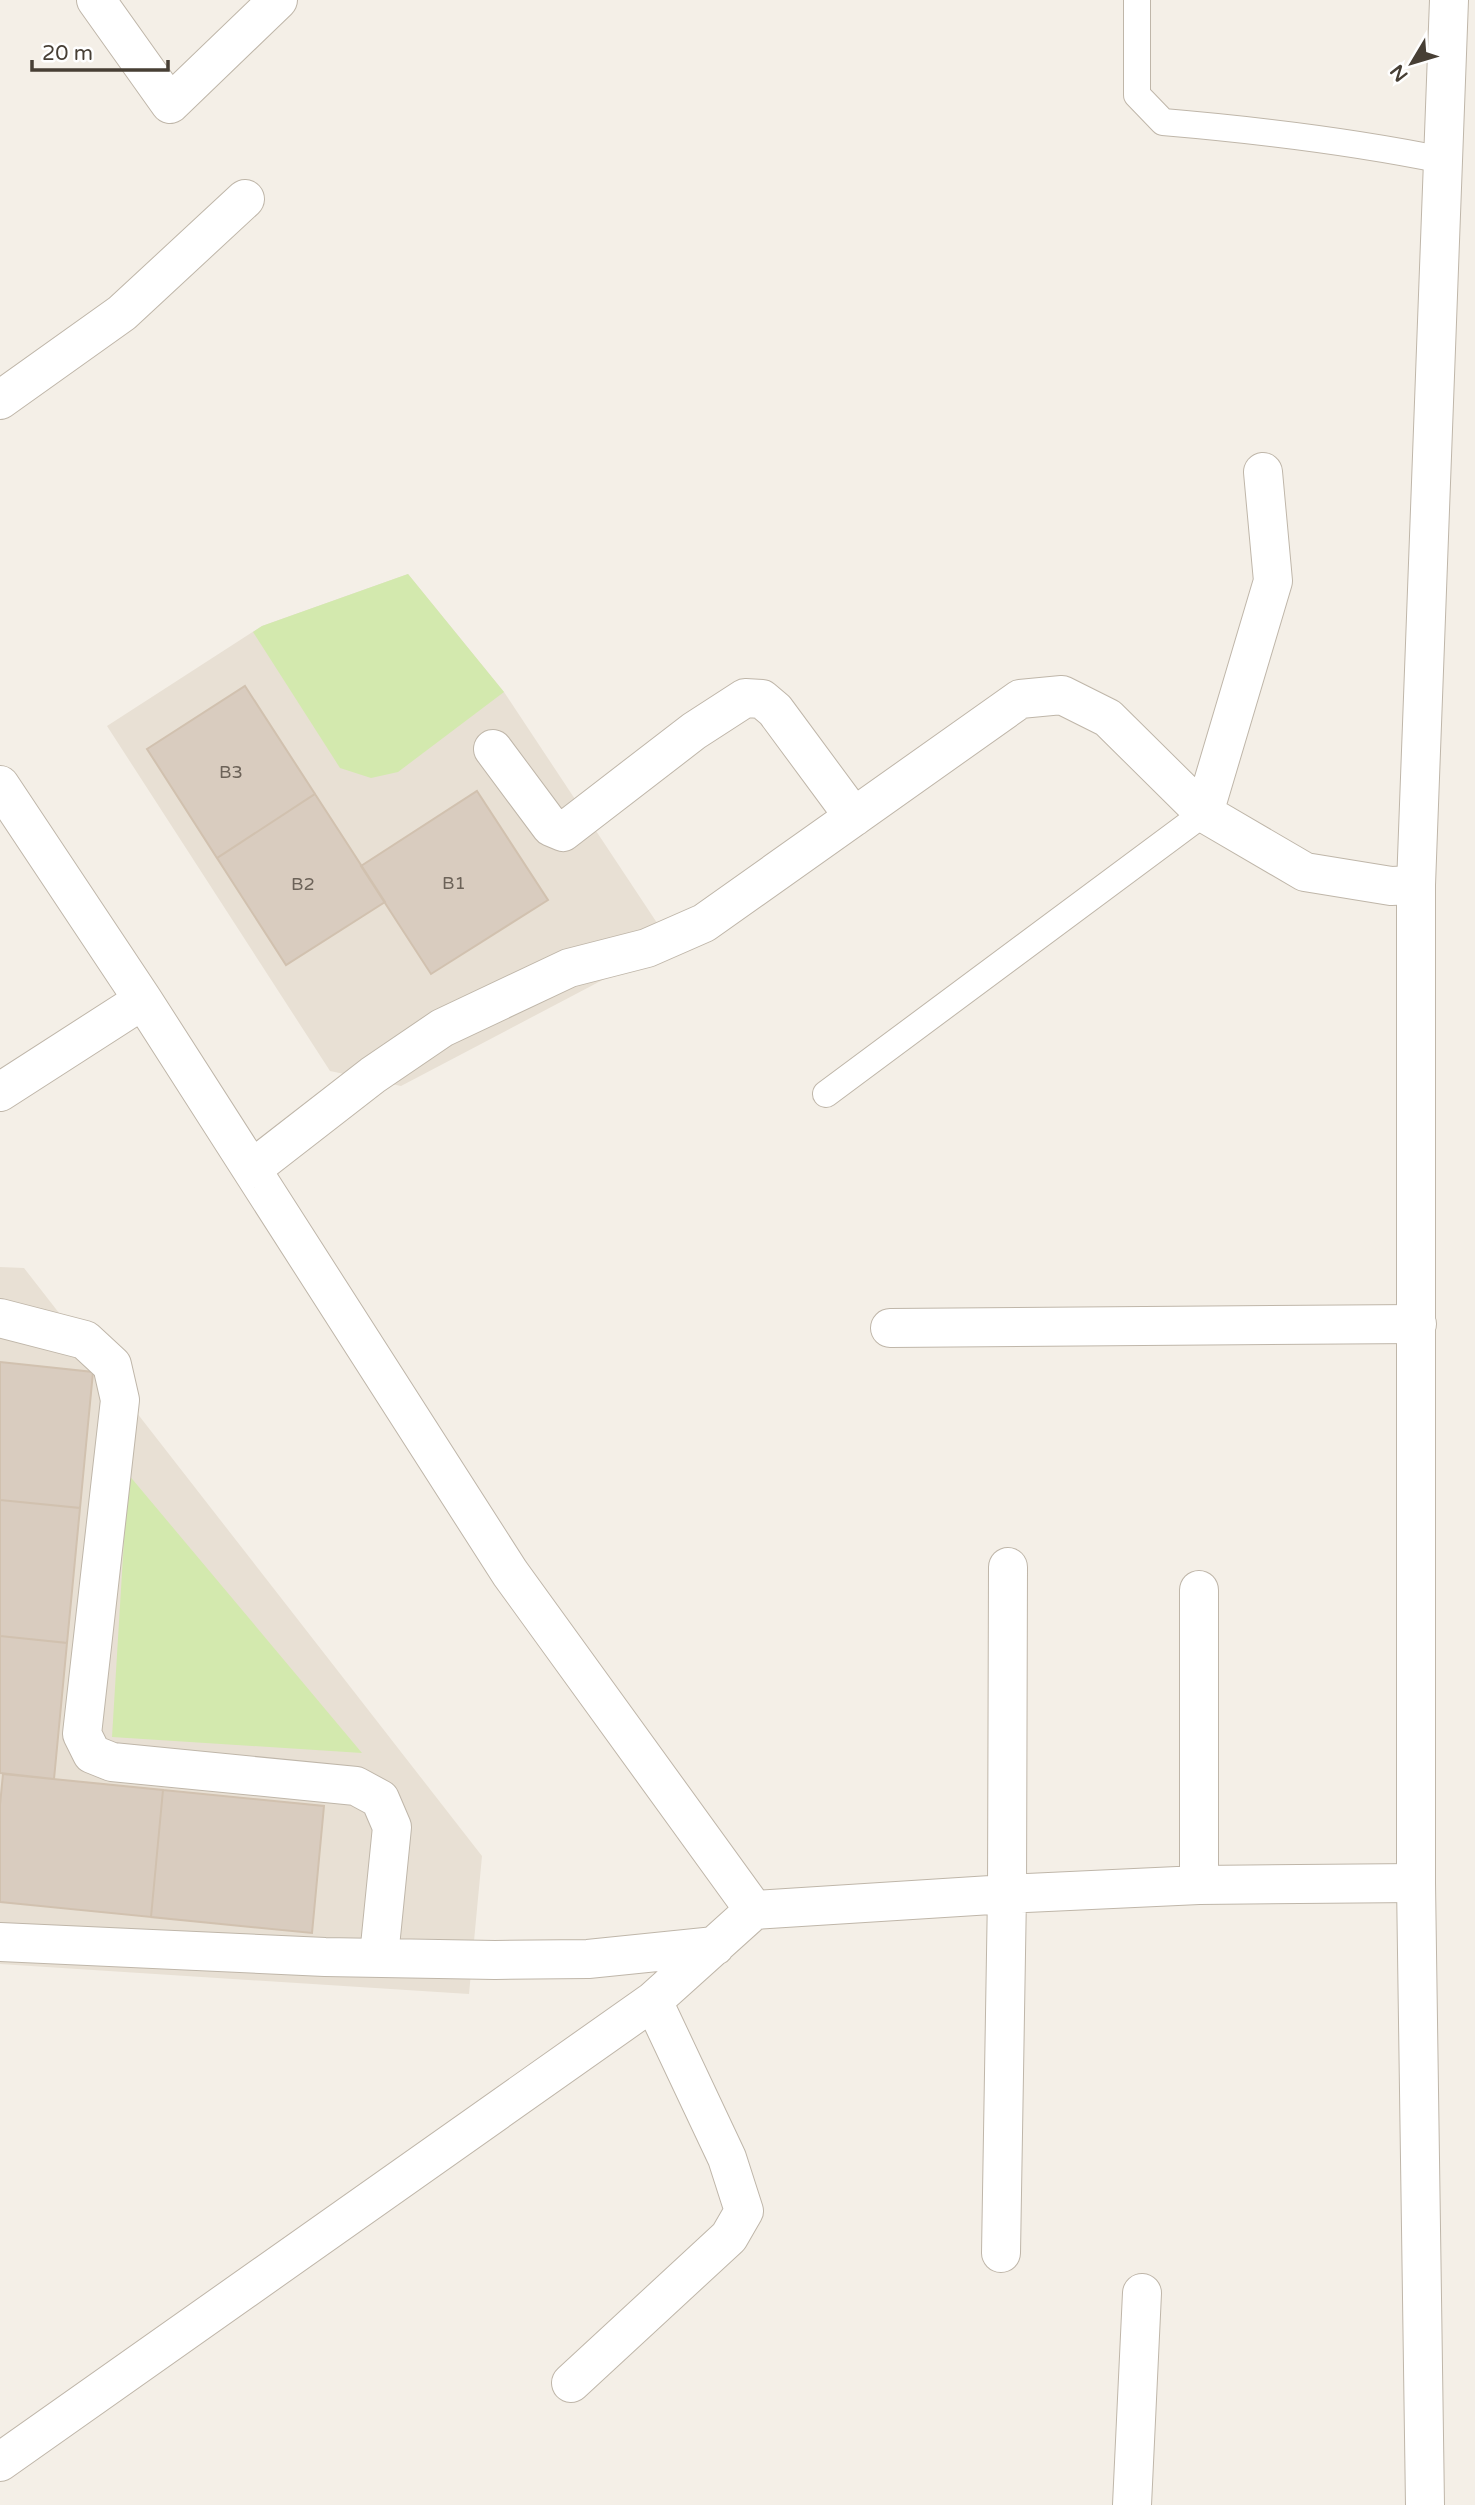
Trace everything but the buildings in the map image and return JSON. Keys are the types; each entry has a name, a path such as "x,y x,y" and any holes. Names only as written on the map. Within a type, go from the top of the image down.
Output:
{"street":[{"path":"96,0 170,104 278,0"},
{"path":"1424,2505 1416,1883 1416,885 1449,0"},
{"path":"0,400 122,313 245,199"},
{"path":"1204,813 1273,581 1263,472"},
{"path":"252,1169 373,1075 442,1028 569,968 647,948 704,923 1020,699 1062,695 1108,718 1204,813 1305,872 1391,886 1416,885"},
{"path":"493,750 551,827 563,832 694,731 745,698 762,699 775,710 854,817"},
{"path":"0,785 143,1000 510,1573 754,1910"},
{"path":"0,1092 143,1000"},
{"path":"0,1318 85,1340 112,1365 120,1400 82,1734 92,1754 112,1762 356,1786 380,1799 392,1827 379,1956"},
{"path":"890,1328 1417,1324"},
{"path":"1001,2252 1007,1894 1008,1567"},
{"path":"1199,1590 1199,1885"},
{"path":"0,2462 653,2001 754,1910 1199,1885 1416,1883"},
{"path":"0,1942 325,1957 495,1960 588,1959 715,1946"},
{"path":"571,2383 729,2237 744,2211 727,2158 653,2001"},
{"path":"1132,2505 1142,2293"}],"lane":[{"path":"1137,0 1137,95 1163,122 1256,130 1387,148 1443,159"},
{"path":"826,1094 1204,813"}],"shaded area":[{"path":"408,574 504,692 671,944 401,1086 330,1071 107,726 262,626"},
{"path":"0,1267 24,1268 482,1856 469,1994 0,1964"}],"green space":[{"path":"408,574 504,692 398,772 371,778 340,768 253,632 262,626"},
{"path":"128,1474 362,1753 112,1737"}]}
